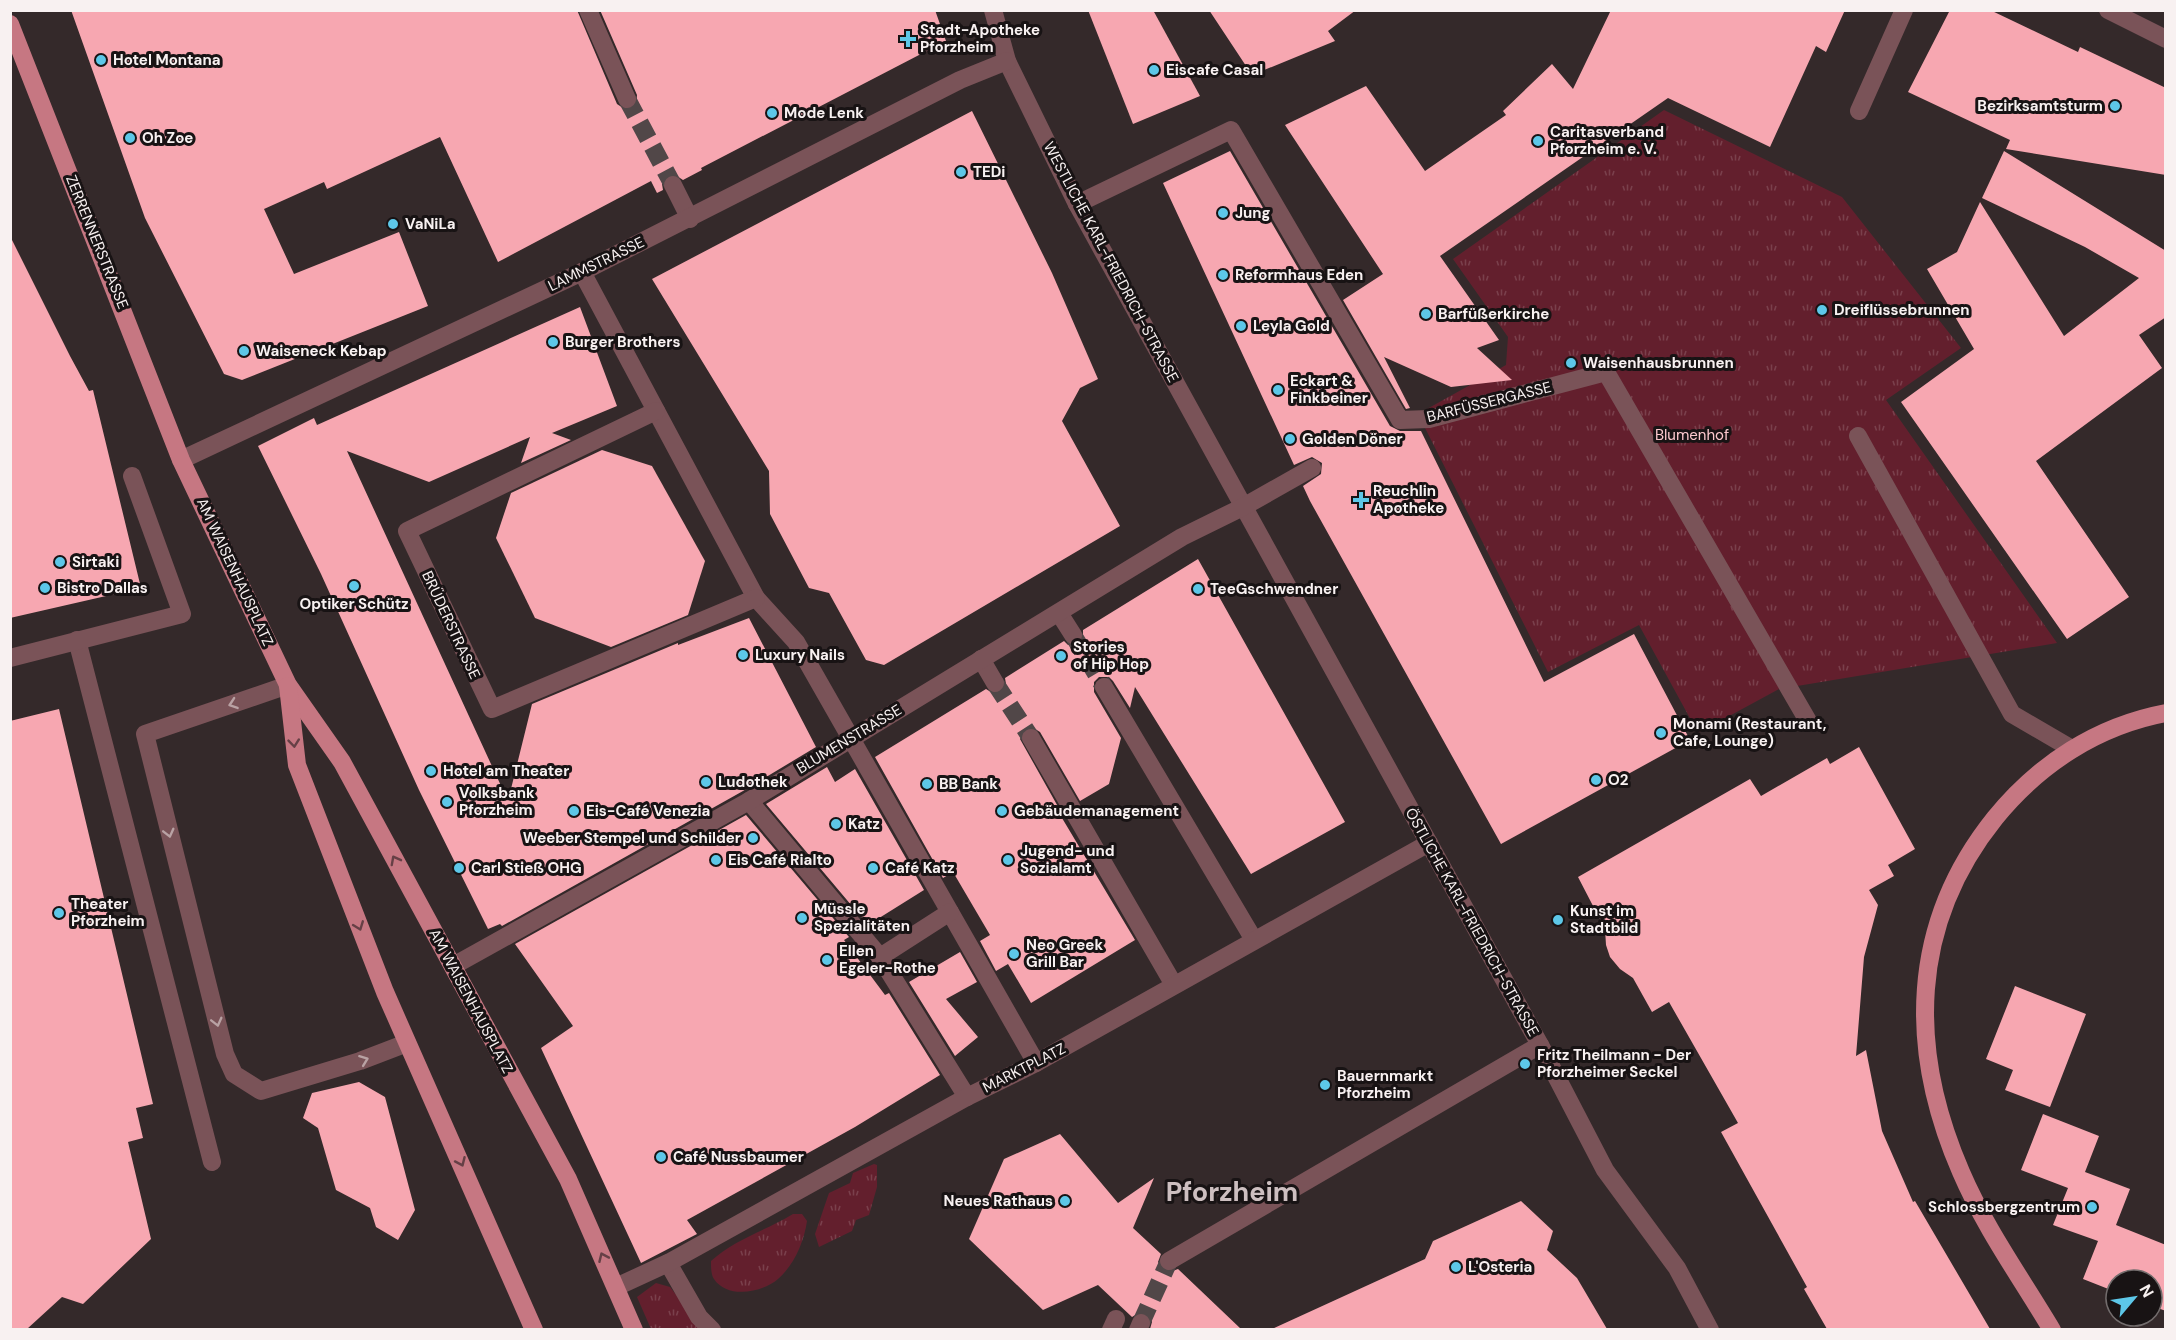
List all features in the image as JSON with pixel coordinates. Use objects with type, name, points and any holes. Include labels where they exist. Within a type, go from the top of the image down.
[{"type":"main road","name":"ZERRENNERSTRASSE","points":[[10,24],[181,460]]},
{"type":"main road","name":"AM WAISENHAUSPLATZ","points":[[181,460],[288,684],[342,762],[568,1179],[634,1329]]},
{"type":"main road","name":"AM WAISENHAUSPLATZ","points":[[288,684],[297,765],[407,1042],[534,1329]]},
{"type":"main road","points":[[2052,1329],[1981,1214],[1949,1142],[1928,1067],[1924,1005],[1927,967],[1935,933],[1949,892],[1966,858],[2009,801],[2048,764],[2072,749],[2109,729],[2166,712]]},
{"type":"street","points":[[588,10],[627,99]]},
{"type":"street","name":"WESTLICHE KARL-FRIEDRICH-STRASSE","points":[[993,10],[1007,61],[1077,204],[1400,791]]},
{"type":"street","points":[[1858,111],[1904,10]]},
{"type":"street","points":[[2108,10],[2129,15],[2166,39]]},
{"type":"street","name":"LAMMSTRASSE","points":[[181,460],[582,272],[960,80],[1007,61]]},
{"type":"street","name":"BARFÜSSERGASSE","points":[[1077,204],[1231,130],[1400,420],[1430,419],[1606,372],[1808,722]]},
{"type":"street","points":[[673,185],[690,219]]},
{"type":"street","points":[[582,272],[756,598],[796,642],[849,739],[1036,1063]]},
{"type":"street","name":"BRÜDERSTRASSE","points":[[656,411],[407,531],[492,709],[756,598]]},
{"type":"street","points":[[1858,436],[2013,714],[2072,749]]},
{"type":"street","points":[[1243,507],[1312,468]]},
{"type":"street","points":[[10,658],[182,614],[132,476]]},
{"type":"street","name":"BLUMENSTRASSE","points":[[453,966],[749,801],[1182,537],[1243,507]]},
{"type":"street","points":[[1059,613],[1073,636]]},
{"type":"street","points":[[77,640],[212,1162]]},
{"type":"street","points":[[981,659],[995,683]]},
{"type":"street","points":[[288,684],[145,734],[225,1054],[234,1074],[261,1091],[360,1061],[407,1042]]},
{"type":"street","points":[[1104,687],[1254,940]]},
{"type":"street","points":[[1031,738],[1174,985]]},
{"type":"street","name":"ÖSTLICHE KARL-FRIEDRICH-STRASSE","points":[[1400,791],[1540,1045],[1605,1170],[1677,1268],[1710,1329]]},
{"type":"street","points":[[749,801],[880,957],[967,1097]]},
{"type":"street","name":"MARKTPLATZ","points":[[616,1287],[668,1263],[967,1097],[1036,1063],[1429,843]]},
{"type":"street","points":[[880,957],[950,912]]},
{"type":"street","points":[[1169,1261],[1540,1045]]},
{"type":"street","points":[[668,1263],[699,1317],[712,1329]]},
{"type":"green space","name":"Blumenhof","points":[[1664,110],[1842,197],[1961,348],[1886,400],[2057,643],[1779,689],[1698,733],[1639,625],[1548,672],[1418,414],[1506,365],[1508,337],[1453,259]]},
{"type":"green space","points":[[874,1164],[877,1165],[877,1187],[869,1215],[856,1220],[852,1231],[819,1247],[815,1234],[829,1193],[850,1183],[853,1173]]},
{"type":"green space","points":[[793,1214],[802,1214],[807,1221],[806,1229],[793,1260],[778,1279],[763,1288],[745,1292],[727,1289],[714,1279],[711,1261],[720,1253]]},
{"type":"green space","points":[[656,1283],[670,1287],[703,1329],[651,1329],[637,1297]]},
{"type":"building","points":[[71,10],[577,10],[617,104],[626,110],[636,106],[637,95],[600,10],[935,10],[946,41],[701,168],[702,170],[683,180],[674,174],[667,175],[662,184],[663,190],[657,193],[651,181],[498,262],[440,137],[327,189],[324,182],[264,209],[294,274],[399,232],[428,306],[242,380],[224,374],[145,218]]},
{"type":"building","points":[[1088,10],[1153,10],[1200,96],[1133,124]]},
{"type":"building","points":[[1209,10],[1356,10],[1328,31],[1335,41],[1252,75]]},
{"type":"building","points":[[1611,10],[1845,10],[1826,52],[1816,46],[1770,147],[1668,98],[1440,256],[1499,340],[1477,348],[1512,380],[1451,387],[1384,357],[1410,408],[1406,409],[1343,300],[1383,274],[1285,125],[1366,86],[1425,171],[1506,115],[1503,111],[1552,64],[1573,89]]},
{"type":"building","points":[[1950,10],[1990,10],[2078,52],[2080,47],[2166,88],[2166,175],[2006,149],[2010,140],[1908,92]]},
{"type":"building","points":[[972,111],[1052,273],[1098,379],[1080,388],[1062,421],[1120,526],[884,665],[866,660],[829,593],[809,588],[770,514],[769,471],[652,279]]},
{"type":"building","points":[[1230,151],[1390,426],[1400,431],[1421,431],[1544,682],[1634,634],[1690,740],[1501,844],[1310,501],[1303,486],[1321,474],[1322,463],[1312,457],[1294,465],[1163,183]]},
{"type":"building","points":[[2004,151],[2166,251],[2166,317],[2139,335],[2162,368],[2036,461],[2129,597],[2067,639],[1901,402],[1974,349],[1927,269],[1957,252],[1980,202],[2064,336],[2139,278],[2085,247],[1982,198]]},
{"type":"building","points":[[10,236],[70,356],[89,391],[93,390],[141,588],[10,618]]},
{"type":"building","points":[[580,307],[617,406],[552,433],[571,440],[521,463],[530,437],[429,482],[347,451],[508,801],[532,704],[678,643],[678,645],[749,618],[816,747],[743,791],[502,926],[500,924],[488,929],[419,790],[321,574],[258,446],[314,418],[317,425]]},
{"type":"building","points":[[602,450],[652,466],[705,561],[688,615],[611,647],[535,618],[496,538],[511,493]]},
{"type":"building","points":[[1198,559],[1345,822],[1251,874],[1135,687],[1130,708],[1109,677],[1099,677],[1094,682],[1094,692],[1121,738],[1109,784],[1080,801],[1040,732],[1032,727],[1026,728],[1020,739],[1061,812],[1059,813],[1135,940],[1031,1003],[1008,964],[996,971],[980,941],[990,935],[953,872],[943,878],[875,757],[986,689],[994,694],[1001,692],[1006,684],[1005,678],[1064,641],[1068,645],[1078,645],[1083,640],[1083,630]]},
{"type":"building","name":"Theater Pforzheim","points":[[59,709],[153,1104],[136,1108],[143,1138],[128,1142],[151,1239],[83,1304],[62,1297],[27,1329],[10,1329],[10,721]]},
{"type":"building","points":[[1859,747],[1915,849],[1888,865],[1894,876],[1869,890],[1878,905],[1864,957],[1856,1056],[1866,1050],[1882,1131],[1913,1202],[1915,1201],[1990,1329],[1827,1329],[1804,1289],[1807,1287],[1721,1132],[1738,1123],[1669,1002],[1652,1012],[1633,978],[1620,969],[1610,957],[1606,945],[1605,929],[1578,877],[1750,779],[1761,796],[1827,758],[1830,764]]},
{"type":"building","points":[[827,767],[835,782],[855,769],[924,890],[868,925],[766,804]]},
{"type":"building","points":[[746,815],[849,937],[844,940],[885,995],[889,993],[940,1075],[855,1127],[687,1220],[697,1234],[641,1263],[541,1048],[573,1026],[515,944]]},
{"type":"building","points":[[960,952],[977,982],[946,999],[978,1037],[955,1056],[909,982]]},
{"type":"building","points":[[2015,986],[2086,1014],[2050,1107],[2005,1090],[2013,1070],[1986,1059]]},
{"type":"building","points":[[359,1082],[385,1097],[415,1210],[398,1240],[376,1227],[370,1208],[336,1190],[318,1128],[303,1118],[312,1093]]},
{"type":"building","name":"Schlossbergzentrum","points":[[2043,1114],[2099,1136],[2085,1172],[2130,1189],[2116,1225],[2166,1245],[2166,1311],[2164,1310],[2164,1268],[2104,1268],[2104,1287],[2083,1279],[2098,1241],[2053,1225],[2068,1188],[2021,1170]]},
{"type":"building","name":"Neues Rathaus","points":[[1060,1134],[1118,1203],[1154,1178],[1133,1228],[1161,1254],[1158,1262],[1163,1270],[1170,1272],[1178,1269],[1241,1329],[1150,1329],[1152,1322],[1150,1316],[1140,1312],[1132,1317],[1098,1285],[1043,1310],[969,1239],[1004,1159]]},
{"type":"building","points":[[1521,1201],[1553,1231],[1547,1250],[1577,1278],[1607,1329],[1272,1329],[1425,1259],[1433,1241]]},
{"type":"tunnel","points":[[627,99],[673,185]]},
{"type":"tunnel","points":[[1073,635],[1104,687]]},
{"type":"tunnel","points":[[995,683],[1031,738]]},
{"type":"tunnel","points":[[1141,1323],[1169,1261]]},
{"type":"place","name":"Stadt-Apotheke Pforzheim","points":[[908,39]]},
{"type":"place","name":"Hotel Montana","points":[[101,60]]},
{"type":"place","name":"Eiscafe Casal","points":[[1154,70]]},
{"type":"place","name":"Bezirksamtsturm","points":[[2115,106]]},
{"type":"place","name":"Mode Lenk","points":[[772,113]]},
{"type":"place","name":"Oh Zoe","points":[[130,138]]},
{"type":"place","name":"Caritasverband Pforzheim e. V.","points":[[1538,141]]},
{"type":"place","name":"TEDi","points":[[961,172]]},
{"type":"place","name":"Jung","points":[[1223,213]]},
{"type":"place","name":"VaNiLa","points":[[393,224]]},
{"type":"place","name":"Reformhaus Eden","points":[[1223,275]]},
{"type":"place","name":"Dreiflüssebrunnen","points":[[1822,310]]},
{"type":"place","name":"Barfüßerkirche","points":[[1426,314]]},
{"type":"place","name":"Leyla Gold","points":[[1241,326]]},
{"type":"place","name":"Burger Brothers","points":[[553,342]]},
{"type":"place","name":"Waiseneck Kebap","points":[[244,351]]},
{"type":"place","name":"Waisenhausbrunnen","points":[[1571,363]]},
{"type":"place","name":"Eckart & Finkbeiner","points":[[1278,390]]},
{"type":"place","name":"Golden Döner","points":[[1290,439]]},
{"type":"place","name":"Reuchlin Apotheke","points":[[1361,500]]},
{"type":"place","name":"Sirtaki","points":[[60,562]]},
{"type":"place","name":"Optiker Schütz","points":[[354,586]]},
{"type":"place","name":"Bistro Dallas","points":[[45,588]]},
{"type":"place","name":"TeeGschwendner","points":[[1198,589]]},
{"type":"place","name":"Luxury Nails","points":[[743,655]]},
{"type":"place","name":"Stories of Hip Hop","points":[[1061,656]]},
{"type":"place","name":"Monami (Restaurant, Cafe, Lounge)","points":[[1661,733]]},
{"type":"place","name":"Hotel am Theater","points":[[431,771]]},
{"type":"place","name":"O2","points":[[1596,780]]},
{"type":"place","name":"Ludothek","points":[[706,782]]},
{"type":"place","name":"BB Bank","points":[[927,784]]},
{"type":"place","name":"Volksbank Pforzheim","points":[[447,802]]},
{"type":"place","name":"Eis-Café Venezia","points":[[574,811]]},
{"type":"place","name":"Gebäudemanagement","points":[[1002,811]]},
{"type":"place","name":"Katz","points":[[836,824]]},
{"type":"place","name":"Weeber Stempel und Schilder","points":[[753,838]]},
{"type":"place","name":"Eis Café Rialto","points":[[716,860]]},
{"type":"place","name":"Jugend- und Sozialamt","points":[[1008,860]]},
{"type":"place","name":"Carl Stieß OHG","points":[[459,868]]},
{"type":"place","name":"Café Katz","points":[[873,868]]},
{"type":"place","name":"Theater Pforzheim","points":[[59,913]]},
{"type":"place","name":"Müssle Spezialitäten","points":[[802,918]]},
{"type":"place","name":"Kunst im Stadtbild","points":[[1558,920]]},
{"type":"place","name":"Neo Greek Grill Bar","points":[[1014,954]]},
{"type":"place","name":"Ellen Egeler-Rothe","points":[[827,960]]},
{"type":"place","name":"Fritz Theilmann - Der Pforzheimer Seckel","points":[[1525,1064]]},
{"type":"place","name":"Bauernmarkt Pforzheim","points":[[1325,1085]]},
{"type":"place","name":"Café Nussbaumer","points":[[661,1157]]},
{"type":"place","name":"Neues Rathaus","points":[[1065,1201]]},
{"type":"place","name":"Schlossbergzentrum","points":[[2092,1207]]},
{"type":"place","name":"L'Osteria","points":[[1456,1267]]},
{"type":"district","name":"Pforzheim","points":[[1232,1192]]}]
